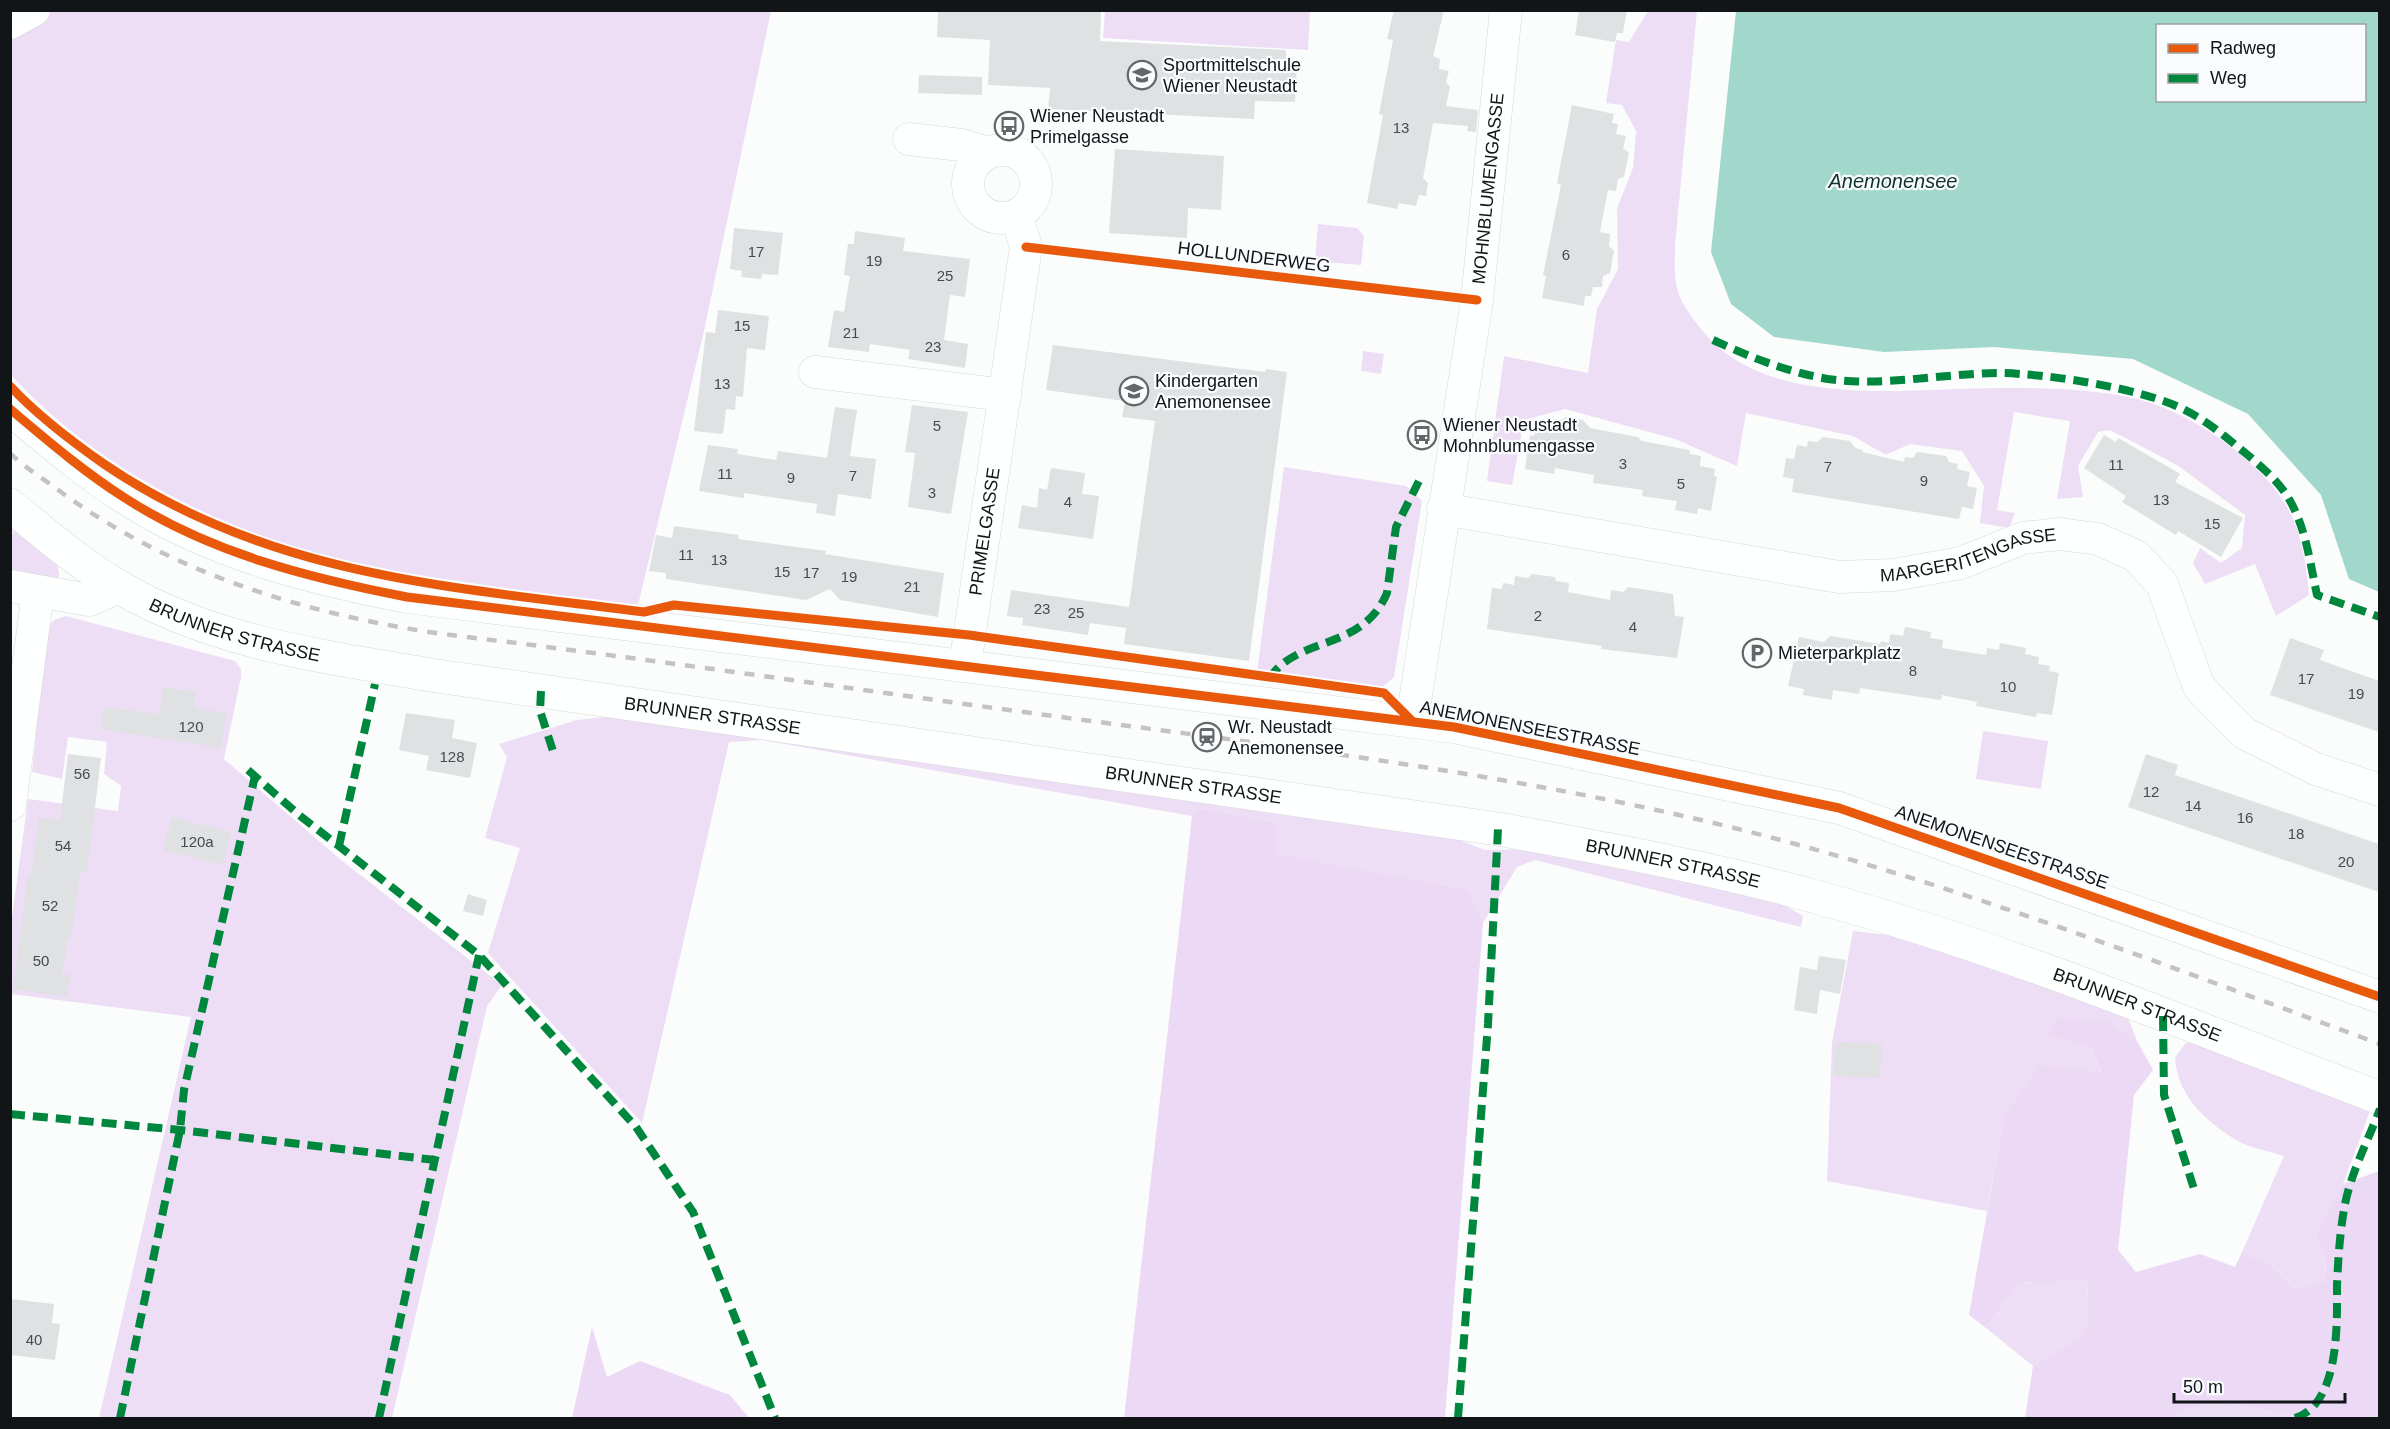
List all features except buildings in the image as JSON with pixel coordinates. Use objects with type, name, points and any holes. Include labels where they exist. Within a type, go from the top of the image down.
[{"type":"main road","name":"BRUNNER STRASSE","points":[[10,505],[72,556],[119,587],[166,611],[208,627],[310,654],[436,676],[1487,828],[1666,860],[1821,898],[1982,948],[2379,1098]]},
{"type":"street","points":[[10,23],[34,10]]},
{"type":"street","name":"MOHNBLUMENGASSE","points":[[1412,721],[1477,300],[1506,10]]},
{"type":"street","points":[[909,139],[962,145],[987,153],[1004,150],[1021,156],[1033,169],[1037,187],[1031,203],[1017,216],[1000,219],[983,213],[971,200],[967,182],[973,165],[987,153]]},
{"type":"street","name":"PRIMELGASSE","points":[[964,666],[1026,247],[1017,216]]},
{"type":"street","points":[[815,372],[1005,395]]},
{"type":"street","name":"ANEMONENSEESTRASSE","points":[[10,409],[69,460],[108,486],[196,536],[268,564],[340,584],[406,597],[1454,727],[1839,808],[2379,997]]},
{"type":"street","name":"MARGERITENGASSE","points":[[1443,509],[1839,577],[1893,575],[1961,563],[2023,538],[2060,534],[2098,539],[2136,556],[2162,584],[2199,687],[2244,733],[2316,769],[2379,790]]},
{"type":"street","points":[[10,805],[24,589],[89,600],[119,587]]},
{"type":"shaded area","points":[[48,11],[771,11],[704,331],[638,605],[517,590],[374,568],[333,559],[244,529],[201,511],[119,465],[80,438],[44,408],[11,375],[11,32]]},
{"type":"shaded area","points":[[1105,11],[1310,11],[1308,50],[1103,38]]},
{"type":"shaded area","points":[[1648,11],[1697,11],[1675,245],[1675,277],[1679,295],[1689,313],[1701,329],[1729,356],[1763,374],[1802,384],[1843,390],[2039,388],[2104,393],[2137,399],[2164,408],[2192,421],[2230,446],[2272,485],[2292,516],[2298,533],[2309,595],[2276,616],[2255,564],[2205,584],[2193,563],[2200,548],[2221,563],[2242,548],[2245,515],[2177,465],[2110,430],[2098,432],[2078,466],[2083,497],[2057,499],[2070,421],[2014,412],[1997,510],[2015,513],[2009,528],[1980,523],[1984,486],[1962,451],[1910,444],[1886,455],[1853,436],[1746,413],[1737,466],[1675,439],[1565,409],[1524,420],[1512,485],[1487,481],[1504,356],[1588,373],[1597,309],[1618,269],[1617,208],[1633,168],[1636,131],[1622,105],[1606,103],[1616,40],[1629,42]]},
{"type":"shaded area","points":[[1318,224],[1357,228],[1364,236],[1361,265],[1315,261]]},
{"type":"shaded area","points":[[1363,351],[1384,354],[1381,374],[1361,371]]},
{"type":"shaded area","points":[[1284,467],[1406,486],[1422,501],[1394,677],[1381,688],[1257,672]]},
{"type":"shaded area","points":[[11,520],[52,557],[59,574],[57,582],[11,574],[10,537],[14,532],[11,529]]},
{"type":"shaded area","points":[[66,616],[235,661],[241,669],[241,677],[224,759],[341,860],[502,985],[487,1006],[392,1418],[99,1418],[191,1017],[11,994],[11,925],[28,799],[118,811],[121,786],[104,774],[107,742],[68,737],[62,779],[32,772],[47,628],[54,620]]},
{"type":"shaded area","points":[[623,715],[1441,833],[1485,850],[1544,849],[1769,896],[1803,916],[1801,927],[1535,860],[1517,867],[1483,923],[1470,890],[1276,853],[1278,823],[1203,808],[1192,816],[762,740],[729,742],[642,1123],[488,953],[520,848],[485,838],[507,757],[499,744],[577,720]]},
{"type":"shaded area","points":[[1983,731],[2048,741],[2041,789],[1976,779]]},
{"type":"shaded area","points":[[1202,808],[1278,823],[1277,853],[1470,890],[1483,923],[1445,1418],[1124,1418],[1192,816]]},
{"type":"shaded area","points":[[1853,931],[1907,937],[2127,1015],[2137,1041],[2114,1023],[2049,1035],[2092,1049],[2101,1073],[2004,1116],[1987,1211],[1827,1181],[1832,1043]]},
{"type":"shaded area","points":[[2058,1017],[2114,1023],[2137,1041],[2153,1070],[2134,1095],[2118,1250],[2136,1272],[2200,1254],[2235,1267],[2242,1252],[2272,1266],[2295,1289],[2325,1281],[2326,1258],[2315,1234],[2343,1184],[2379,1171],[2379,1418],[2304,1418],[2212,1399],[2171,1418],[2025,1418],[2033,1366],[2086,1333],[2088,1280],[2019,1283],[1986,1328],[1969,1315],[2004,1116],[2039,1065],[2101,1072],[2092,1049],[2048,1035]]},
{"type":"shaded area","points":[[2204,1041],[2370,1111],[2343,1184],[2315,1234],[2326,1258],[2325,1281],[2295,1289],[2272,1266],[2242,1252],[2284,1156],[2236,1140],[2203,1115],[2187,1095],[2177,1071],[2175,1057],[2186,1043]]},
{"type":"shaded area","points":[[2088,1279],[2086,1333],[2033,1366],[1986,1328],[2019,1283]]},
{"type":"shaded area","points":[[592,1327],[607,1377],[640,1361],[730,1395],[749,1418],[572,1418]]},
{"type":"shaded area","points":[[2212,1399],[2304,1418],[2171,1418]]},
{"type":"water","name":"Anemonensee","points":[[1736,11],[2379,11],[2379,592],[2349,579],[2321,495],[2248,414],[2133,359],[1994,347],[1884,352],[1774,337],[1731,304],[1711,252]]},
{"type":"railway","points":[[10,453],[22,464],[104,521],[149,546],[195,568],[243,586],[341,615],[442,634],[679,664],[1403,764],[1565,791],[1646,808],[1810,848],[1974,898],[2380,1044]]},
{"type":"marked path","points":[[1713,340],[1769,363],[1828,379],[1893,381],[1980,374],[2021,374],[2068,379],[2165,401],[2192,414],[2225,437],[2271,476],[2285,493],[2300,522],[2317,595],[2380,617]]},
{"type":"marked path","points":[[1269,679],[1281,665],[1296,655],[1346,635],[1376,612],[1387,593],[1396,527],[1420,479]]},
{"type":"marked path","points":[[339,846],[375,684]]},
{"type":"marked path","points":[[541,691],[540,711],[554,754]]},
{"type":"marked path","points":[[248,770],[299,815],[479,955],[636,1127],[693,1212],[775,1418]]},
{"type":"marked path","points":[[120,1418],[180,1130],[184,1090],[255,776]]},
{"type":"marked path","points":[[1458,1418],[1488,1024],[1498,829]]},
{"type":"marked path","points":[[379,1418],[479,955]]},
{"type":"marked path","points":[[2163,1016],[2164,1095],[2195,1192]]},
{"type":"marked path","points":[[2295,1418],[2310,1410],[2321,1397],[2328,1380],[2336,1340],[2339,1255],[2345,1204],[2356,1167],[2380,1109]]},
{"type":"marked path","points":[[10,1114],[180,1130],[435,1160]]},
{"type":"cycle path","name":"HOLLUNDERWEG","points":[[1026,247],[1477,300]]},
{"type":"cycle path","points":[[10,386],[79,446],[167,502],[231,531],[297,554],[364,571],[433,584],[644,612],[674,605],[969,635],[1384,693],[1412,721]]},
{"type":"cycle path","points":[[10,409],[95,478],[158,517],[226,548],[297,572],[407,597],[1454,727],[1839,808],[2380,997]]},
{"type":"place","name":"Sportmittelschule Wiener Neustadt","points":[[1142,75]]},
{"type":"place","name":"Wiener Neustadt Primelgasse","points":[[1009,126]]},
{"type":"place","name":"Kindergarten Anemonensee","points":[[1134,391]]},
{"type":"place","name":"Wiener Neustadt Mohnblumengasse","points":[[1422,435]]},
{"type":"place","name":"Mieterparkplatz","points":[[1757,653]]},
{"type":"place","name":"Wr. Neustadt Anemonensee","points":[[1207,737]]}]
